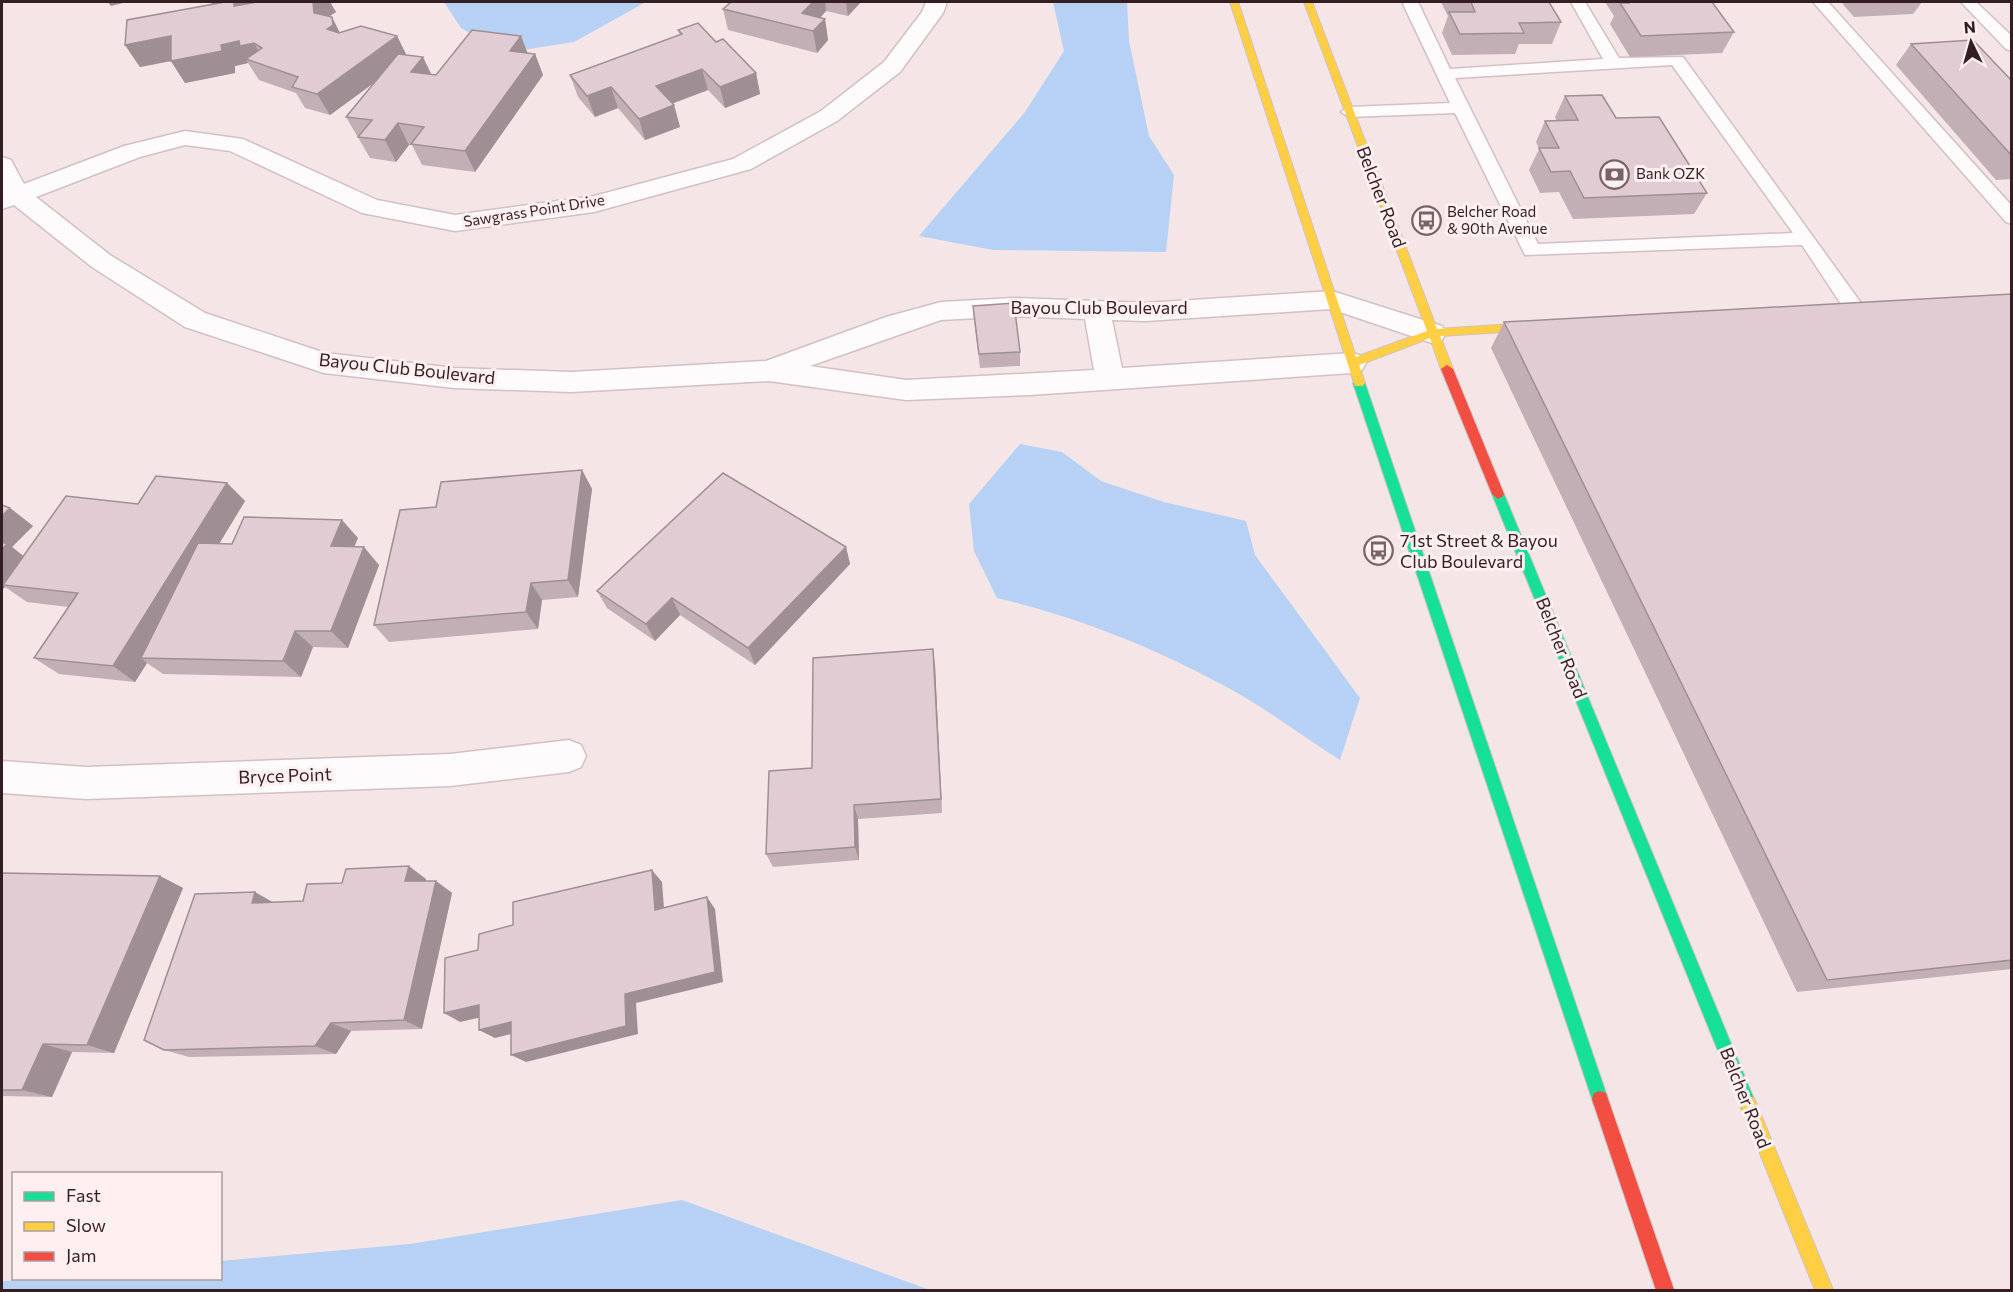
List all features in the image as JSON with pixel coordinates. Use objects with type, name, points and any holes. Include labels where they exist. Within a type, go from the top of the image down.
[{"type":"main road","points":[[1234,2],[1352,363],[1665,1290]]},
{"type":"main road","name":"Belcher Road","points":[[1308,2],[1432,333],[1824,1290]]},
{"type":"main road","points":[[1352,363],[1432,333],[1555,326]]},
{"type":"street","name":"Sawgrass Point Drive","points":[[9,198],[132,151],[185,138],[235,144],[371,207],[455,223],[594,204],[742,164],[829,116],[892,67],[932,13],[936,2]]},
{"type":"street","name":"Bayou Club Boulevard","points":[[2,165],[9,198],[101,261],[195,320],[324,363],[454,378],[571,382],[770,371],[906,390],[1352,363]]},
{"type":"street","name":"Bayou Club Boulevard","points":[[770,371],[896,324],[940,311],[1013,307],[1146,312],[1332,300],[1432,333]]},
{"type":"street","points":[[1097,310],[1110,379]]},
{"type":"street","name":"Bryce Point","points":[[2,777],[86,783],[262,777],[450,770],[568,756]]},
{"type":"lane","points":[[1578,2],[1614,63]]},
{"type":"lane","points":[[1820,2],[2012,218]]},
{"type":"lane","points":[[1968,2],[2012,46]]},
{"type":"lane","points":[[1411,4],[1532,251],[1807,239]]},
{"type":"lane","points":[[1444,74],[1677,60],[1807,239],[1854,308]]},
{"type":"lane","points":[[1349,112],[1461,108]]},
{"type":"water","points":[[444,2],[646,2],[574,42],[504,53],[461,28]]},
{"type":"water","points":[[1053,2],[1127,2],[1129,41],[1149,136],[1174,175],[1166,252],[993,250],[919,236],[1025,112],[1064,51]]},
{"type":"water","points":[[1020,444],[1062,452],[1101,481],[1164,502],[1246,521],[1255,555],[1360,698],[1340,760],[1238,694],[1169,658],[1084,623],[997,598],[974,551],[969,504]]},
{"type":"water","points":[[682,1200],[930,1290],[2,1290],[2,1281],[17,1280],[222,1280],[222,1261],[410,1244]]},
{"type":"building","points":[[234,2],[234,6],[257,2],[313,2],[314,13],[332,17],[333,25],[327,29],[339,33],[361,26],[397,36],[317,94],[292,87],[298,77],[246,59],[262,48],[254,43],[240,46],[239,41],[221,45],[222,51],[171,61],[171,36],[125,45],[127,20]]},
{"type":"building","points":[[731,2],[813,2],[802,13],[825,19],[813,31],[723,9]]},
{"type":"building","points":[[1471,2],[1549,2],[1561,22],[1519,23],[1524,33],[1460,34],[1449,12],[1475,12]]},
{"type":"building","points":[[1712,2],[1734,32],[1641,36],[1620,3]]},
{"type":"building","points":[[698,23],[716,42],[723,39],[756,73],[720,87],[702,69],[656,86],[674,105],[639,119],[611,87],[587,96],[570,75],[682,34],[678,30]]},
{"type":"building","points":[[472,30],[521,36],[510,51],[535,54],[465,151],[411,144],[424,127],[398,123],[385,140],[358,137],[372,120],[346,117],[398,54],[423,57],[411,72],[436,75]]},
{"type":"building","points":[[1973,40],[2012,81],[2012,156],[1911,44]]},
{"type":"building","points":[[1602,95],[1616,118],[1659,117],[1707,193],[1584,198],[1570,171],[1551,172],[1539,148],[1559,148],[1545,121],[1578,120],[1565,96]]},
{"type":"building","points":[[2012,294],[2012,960],[1827,980],[1504,322]]},
{"type":"building","points":[[1014,303],[1020,352],[979,354],[973,306]]},
{"type":"building","points":[[582,470],[568,580],[531,583],[526,612],[374,625],[400,510],[436,507],[441,482]]},
{"type":"building","points":[[723,473],[846,547],[748,648],[672,598],[646,624],[597,591]]},
{"type":"building","points":[[156,476],[227,483],[113,666],[34,658],[78,593],[3,585],[66,496],[138,504]]},
{"type":"building","points":[[2,505],[10,508],[2,516]]},
{"type":"building","points":[[244,517],[342,520],[331,546],[364,547],[331,631],[295,631],[283,661],[141,658],[198,543],[232,544]]},
{"type":"building","points":[[933,649],[941,799],[854,805],[855,847],[766,854],[769,771],[812,768],[813,658]]},
{"type":"building","points":[[409,866],[405,881],[436,881],[404,1020],[331,1023],[315,1046],[164,1050],[144,1040],[195,894],[255,892],[252,903],[303,901],[307,884],[342,883],[346,869]]},
{"type":"building","points":[[652,870],[655,910],[707,897],[715,972],[625,994],[626,1026],[511,1055],[511,1022],[479,1030],[479,1005],[444,1013],[445,958],[478,950],[479,934],[513,925],[513,902]]},
{"type":"building","points":[[2,873],[160,876],[87,1045],[43,1044],[22,1090],[2,1090]]},
{"type":"traffic: fast","points":[[1359,383],[1600,1099]]},
{"type":"traffic: fast","points":[[1498,494],[1748,1104]]},
{"type":"traffic: slow","points":[[1234,2],[1359,383]]},
{"type":"traffic: slow","points":[[1308,2],[1447,369]]},
{"type":"traffic: slow","points":[[1352,363],[1432,333],[1546,326]]},
{"type":"traffic: slow","points":[[1748,1104],[1824,1290]]},
{"type":"traffic: jam","points":[[1447,369],[1498,494]]},
{"type":"traffic: jam","points":[[1600,1099],[1665,1290]]},
{"type":"place","name":"Bank OZK","points":[[1615,174]]},
{"type":"place","name":"Belcher Road & 90th Avenue","points":[[1426,221]]},
{"type":"place","name":"71st Street & Bayou Club Boulevard","points":[[1379,551]]}]
